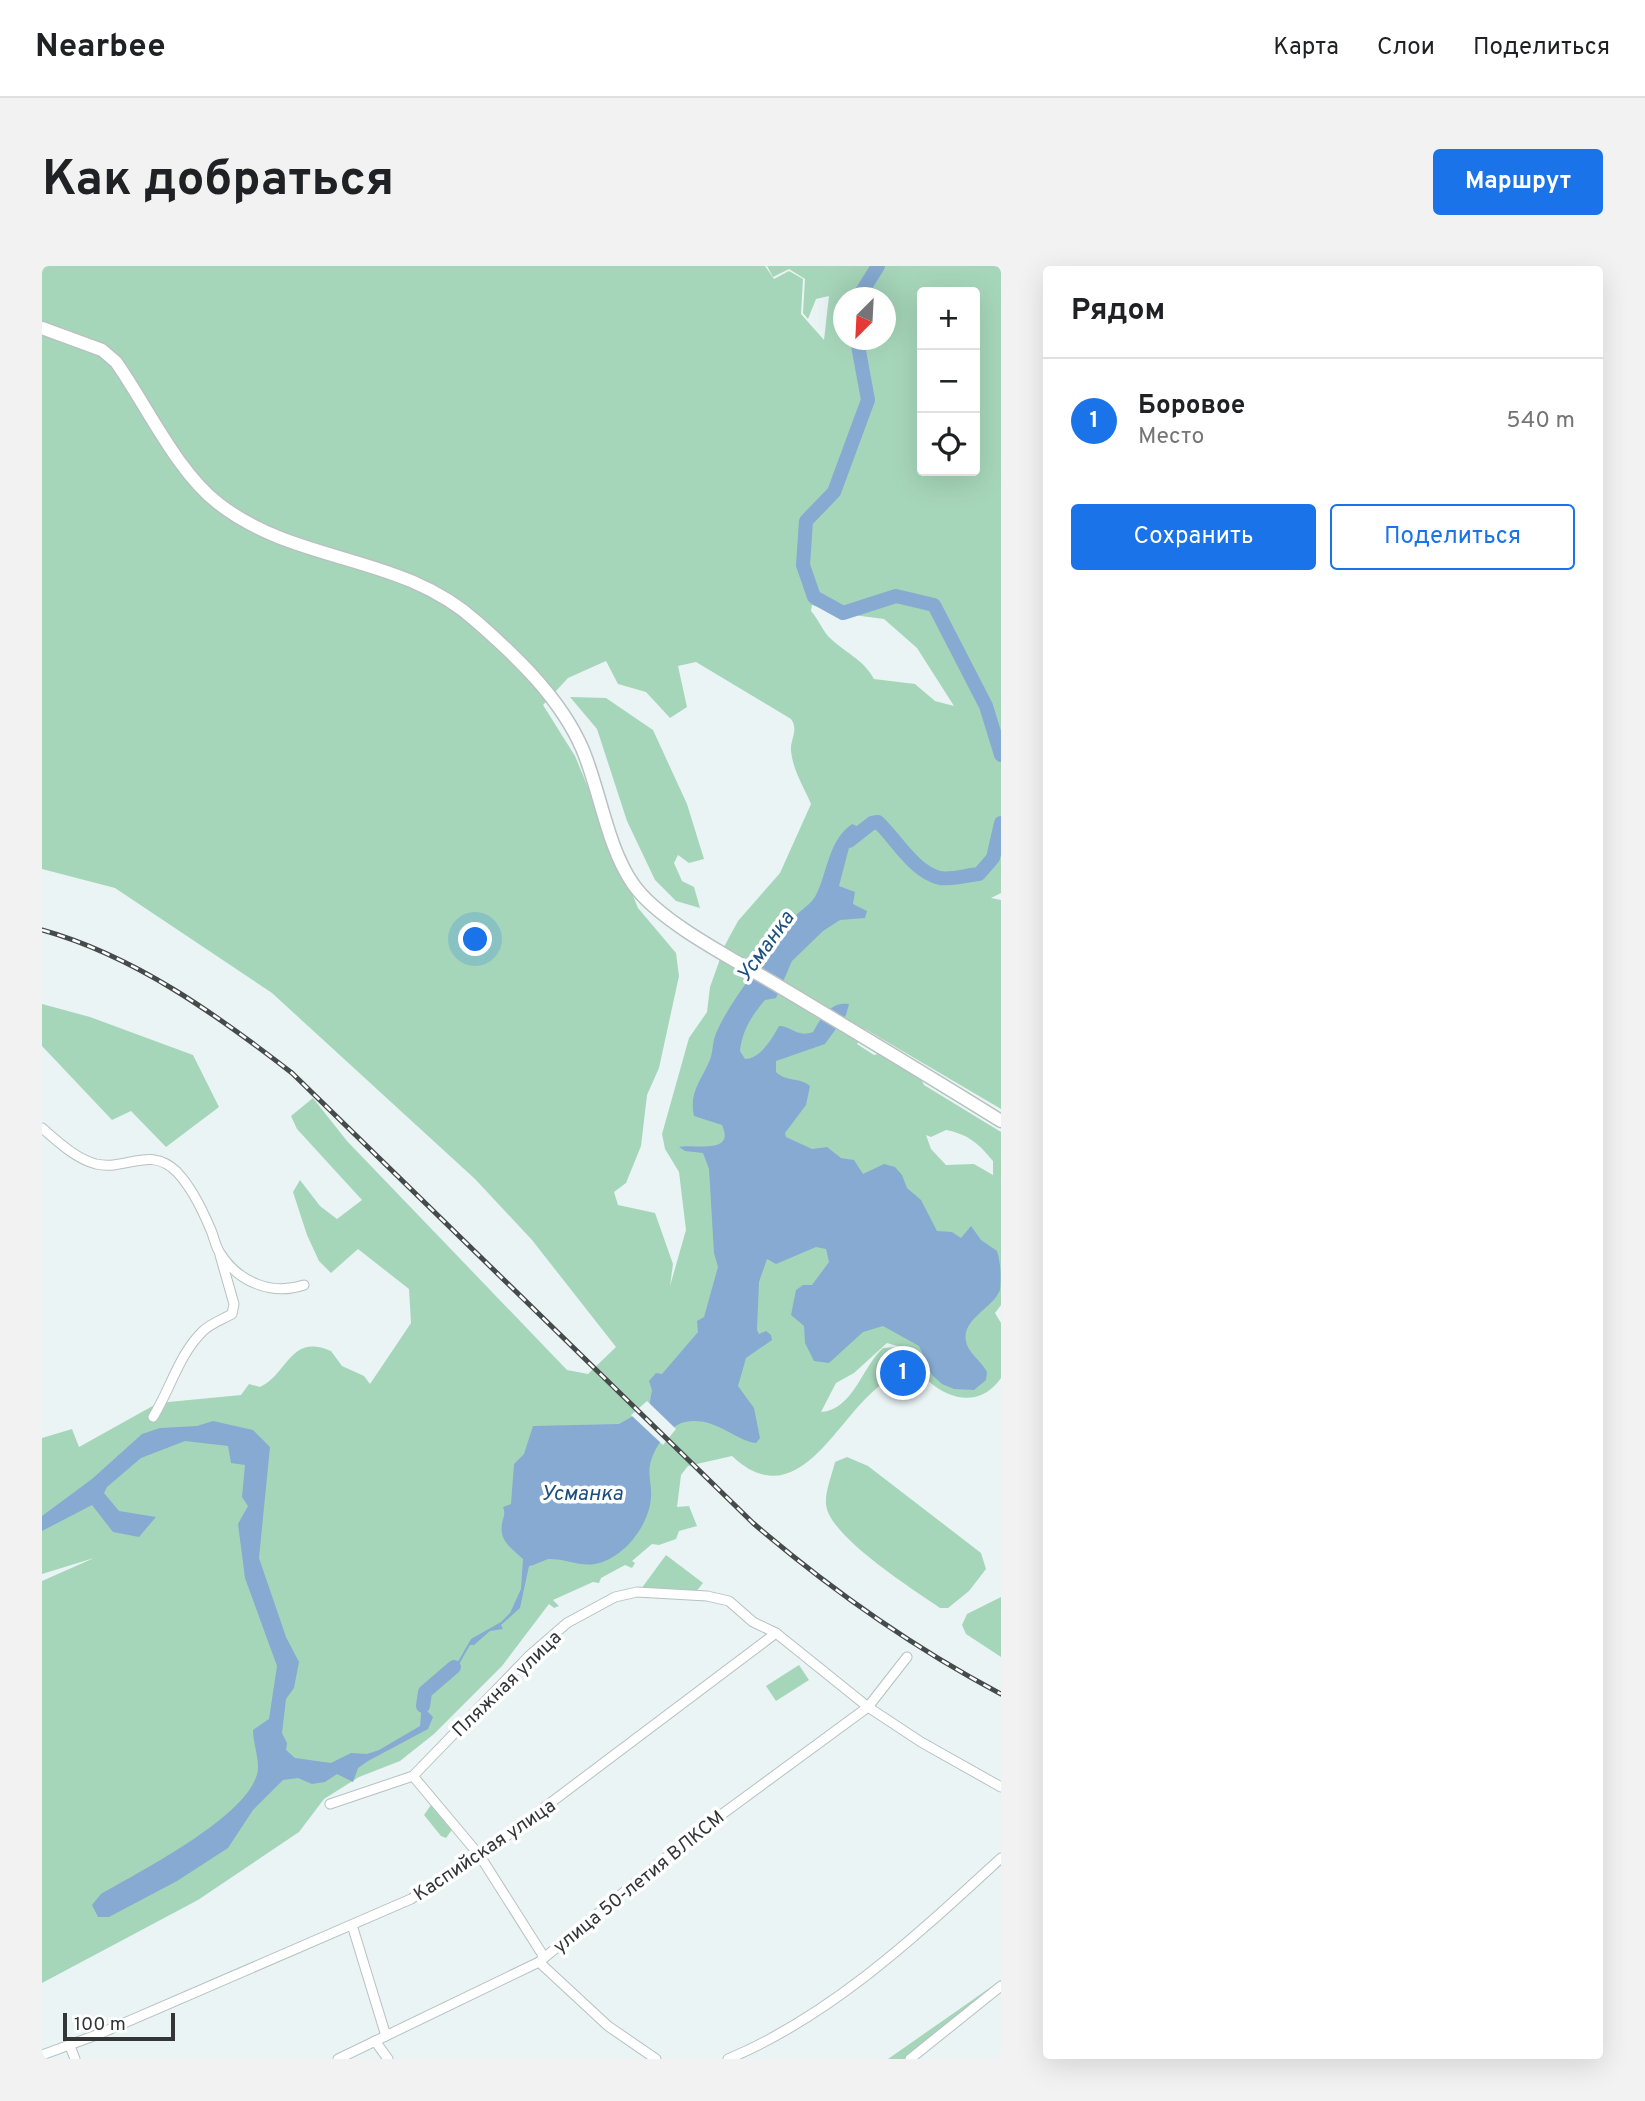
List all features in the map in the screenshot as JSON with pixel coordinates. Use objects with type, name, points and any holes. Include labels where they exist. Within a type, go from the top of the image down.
[{"type":"street","points":[[42,328],[102,350],[116,362],[181,460],[219,505],[275,536],[388,569],[433,589],[476,621],[539,683],[581,746],[622,863],[634,886],[680,925],[1001,1121]]},
{"type":"street","points":[[42,1128],[87,1161],[114,1166],[153,1158],[165,1162],[177,1173],[196,1200],[220,1253],[234,1304],[232,1314],[203,1330],[178,1366],[168,1393],[153,1418]]},
{"type":"street","points":[[220,1253],[258,1286],[291,1289],[304,1285]]},
{"type":"street","name":"Пляжная улица","points":[[330,1804],[413,1776],[529,1656],[567,1623],[615,1597],[637,1592],[707,1596],[729,1601],[753,1622],[776,1633],[868,1707],[920,1742],[1001,1787]]},
{"type":"street","name":"Каспийская улица","points":[[42,2055],[70,2046],[411,1899],[480,1856],[776,1633]]},
{"type":"street","name":"улица 50-летия ВЛКСМ","points":[[338,2059],[541,1959],[691,1837],[868,1707],[906,1657]]},
{"type":"street","points":[[413,1776],[480,1856],[541,1959],[608,2026],[656,2059]]},
{"type":"street","points":[[727,2059],[772,2040],[904,1948],[1001,1858]]},
{"type":"street","points":[[352,1925],[386,2036]]},
{"type":"street","points":[[910,2059],[1001,1986]]},
{"type":"street","points":[[375,2042],[388,2059]]},
{"type":"street","points":[[70,2046],[75,2059]]},
{"type":"green space","points":[[42,266],[765,266],[774,279],[789,271],[803,279],[801,314],[824,340],[829,296],[816,299],[808,319],[803,313],[805,279],[789,269],[773,277],[767,266],[1001,266],[1001,893],[991,898],[1001,900],[1001,1109],[865,1029],[857,1044],[874,1055],[881,1053],[917,1071],[924,1085],[1001,1132],[1001,1305],[995,1313],[1001,1323],[1001,1378],[989,1391],[975,1397],[946,1393],[921,1374],[904,1348],[887,1343],[854,1373],[836,1383],[821,1412],[841,1404],[849,1396],[883,1348],[899,1347],[903,1358],[900,1368],[866,1398],[830,1440],[802,1466],[786,1474],[769,1476],[751,1470],[732,1456],[688,1466],[681,1475],[677,1507],[689,1506],[697,1526],[679,1531],[676,1539],[659,1545],[652,1544],[632,1561],[635,1563],[632,1568],[625,1565],[601,1578],[599,1583],[593,1582],[553,1600],[559,1606],[554,1608],[549,1604],[502,1666],[434,1734],[400,1761],[359,1777],[324,1799],[299,1832],[198,1900],[42,1983],[42,1581],[94,1558],[42,1574],[42,1438],[72,1429],[79,1447],[158,1403],[241,1395],[249,1384],[260,1387],[269,1381],[291,1357],[307,1347],[331,1351],[342,1366],[364,1376],[370,1384],[411,1323],[409,1289],[358,1249],[331,1273],[319,1261],[293,1192],[300,1180],[320,1206],[337,1219],[362,1200],[297,1129],[291,1116],[313,1098],[347,1141],[567,1370],[588,1374],[616,1347],[532,1240],[475,1179],[272,993],[115,888],[42,869]],"holes":[[[812,605],[838,613],[884,619],[917,648],[954,706],[935,701],[915,684],[874,679],[860,662],[828,636],[811,611]],[[606,661],[618,684],[646,692],[670,718],[687,707],[678,666],[696,662],[791,719],[794,727],[792,758],[811,804],[780,873],[738,921],[725,945],[710,987],[707,1012],[689,1038],[662,1134],[665,1149],[679,1172],[686,1230],[670,1286],[673,1264],[655,1213],[618,1205],[614,1192],[626,1183],[641,1146],[647,1095],[659,1068],[679,976],[676,953],[638,908],[575,756],[543,705],[568,678]],[[946,1130],[967,1137],[993,1161],[993,1175],[974,1164],[946,1165],[931,1149],[926,1135],[931,1137]]]},
{"type":"green space","points":[[570,697],[606,698],[653,730],[687,804],[704,859],[689,863],[678,855],[674,863],[682,881],[694,887],[700,908],[676,901],[655,880],[627,821],[597,729]]},
{"type":"green space","points":[[42,1004],[90,1017],[193,1055],[219,1107],[166,1147],[131,1111],[112,1120],[42,1046]]},
{"type":"green space","points":[[847,1457],[868,1466],[981,1553],[986,1569],[969,1591],[948,1608],[940,1608],[874,1561],[841,1531],[830,1517],[826,1504],[829,1483],[835,1462]]},
{"type":"green space","points":[[666,1555],[703,1583],[695,1593],[641,1589]]},
{"type":"green space","points":[[1001,1597],[1001,1657],[966,1634],[962,1625],[967,1614]]},
{"type":"green space","points":[[799,1665],[809,1680],[776,1701],[766,1686]]},
{"type":"green space","points":[[431,1805],[436,1805],[454,1827],[446,1838],[441,1836],[424,1815]]},
{"type":"green space","points":[[1001,1980],[1001,1986],[909,2059],[888,2059]]},
{"type":"water","points":[[852,824],[866,830],[850,844],[839,886],[855,892],[853,904],[867,911],[865,918],[840,920],[823,931],[792,961],[776,998],[765,1000],[752,1017],[745,1030],[740,1051],[745,1059],[756,1056],[779,1026],[803,1034],[813,1032],[831,1008],[849,1004],[846,1015],[825,1044],[776,1061],[776,1072],[780,1075],[810,1086],[806,1105],[785,1133],[786,1137],[812,1149],[827,1147],[841,1158],[854,1160],[863,1174],[884,1164],[895,1167],[902,1175],[907,1188],[921,1200],[937,1231],[952,1232],[961,1238],[971,1226],[981,1240],[997,1251],[1000,1290],[972,1322],[966,1336],[969,1349],[987,1372],[986,1380],[974,1390],[954,1389],[942,1384],[932,1375],[919,1346],[883,1326],[863,1332],[829,1363],[814,1361],[805,1343],[804,1326],[791,1315],[796,1290],[803,1285],[812,1285],[829,1262],[826,1249],[816,1247],[776,1264],[767,1259],[759,1282],[757,1330],[759,1334],[766,1331],[772,1340],[746,1358],[738,1386],[754,1408],[760,1438],[756,1443],[706,1422],[685,1422],[673,1428],[658,1445],[652,1459],[650,1506],[643,1524],[632,1540],[618,1553],[602,1562],[580,1564],[549,1559],[529,1566],[520,1608],[501,1625],[503,1629],[490,1631],[474,1645],[470,1645],[450,1680],[439,1682],[432,1689],[426,1710],[433,1717],[428,1729],[358,1768],[353,1782],[337,1774],[325,1782],[312,1784],[298,1778],[283,1780],[253,1810],[228,1848],[177,1881],[109,1917],[98,1917],[92,1905],[101,1894],[193,1840],[239,1803],[253,1785],[258,1767],[253,1730],[269,1719],[277,1666],[245,1578],[238,1524],[248,1506],[242,1497],[245,1465],[231,1463],[228,1446],[185,1441],[141,1458],[107,1487],[104,1493],[119,1511],[156,1517],[139,1537],[113,1532],[92,1505],[42,1531],[42,1516],[92,1479],[142,1434],[160,1428],[197,1426],[213,1421],[253,1430],[270,1447],[259,1558],[286,1637],[299,1662],[294,1688],[286,1699],[282,1733],[287,1743],[286,1750],[295,1758],[331,1763],[351,1753],[367,1754],[379,1750],[420,1726],[423,1693],[459,1660],[471,1639],[501,1622],[510,1613],[521,1589],[523,1559],[507,1544],[502,1535],[503,1507],[511,1504],[514,1464],[524,1454],[533,1426],[619,1424],[649,1407],[652,1390],[649,1381],[656,1373],[662,1374],[698,1332],[697,1321],[704,1317],[718,1267],[714,1253],[709,1169],[703,1153],[685,1151],[679,1147],[718,1145],[725,1135],[722,1125],[694,1116],[694,1094],[710,1059],[715,1036],[729,1009],[792,920],[815,897],[838,838]]},
{"type":"pier","points":[[647,1401],[676,1429],[663,1445],[631,1415]]},
{"type":"waterway","name":"Усманка","points":[[865,287],[878,266]]},
{"type":"waterway","name":"Усманка","points":[[859,350],[868,400],[834,492],[806,521],[803,565],[814,597],[843,613],[896,596],[934,605],[986,706],[1001,755]]},
{"type":"waterway","name":"Усманка","points":[[849,841],[872,823],[878,822],[922,869],[940,878],[954,878],[979,874],[993,858],[1001,823]]},
{"type":"waterway","name":"Усманка","points":[[423,1706],[425,1692],[454,1667]]},
{"type":"railway","points":[[42,930],[76,941],[142,971],[204,1009],[292,1073],[753,1523],[872,1615],[1001,1694]]},
{"type":"place","name":"Боровое","points":[[903,1373]]}]
